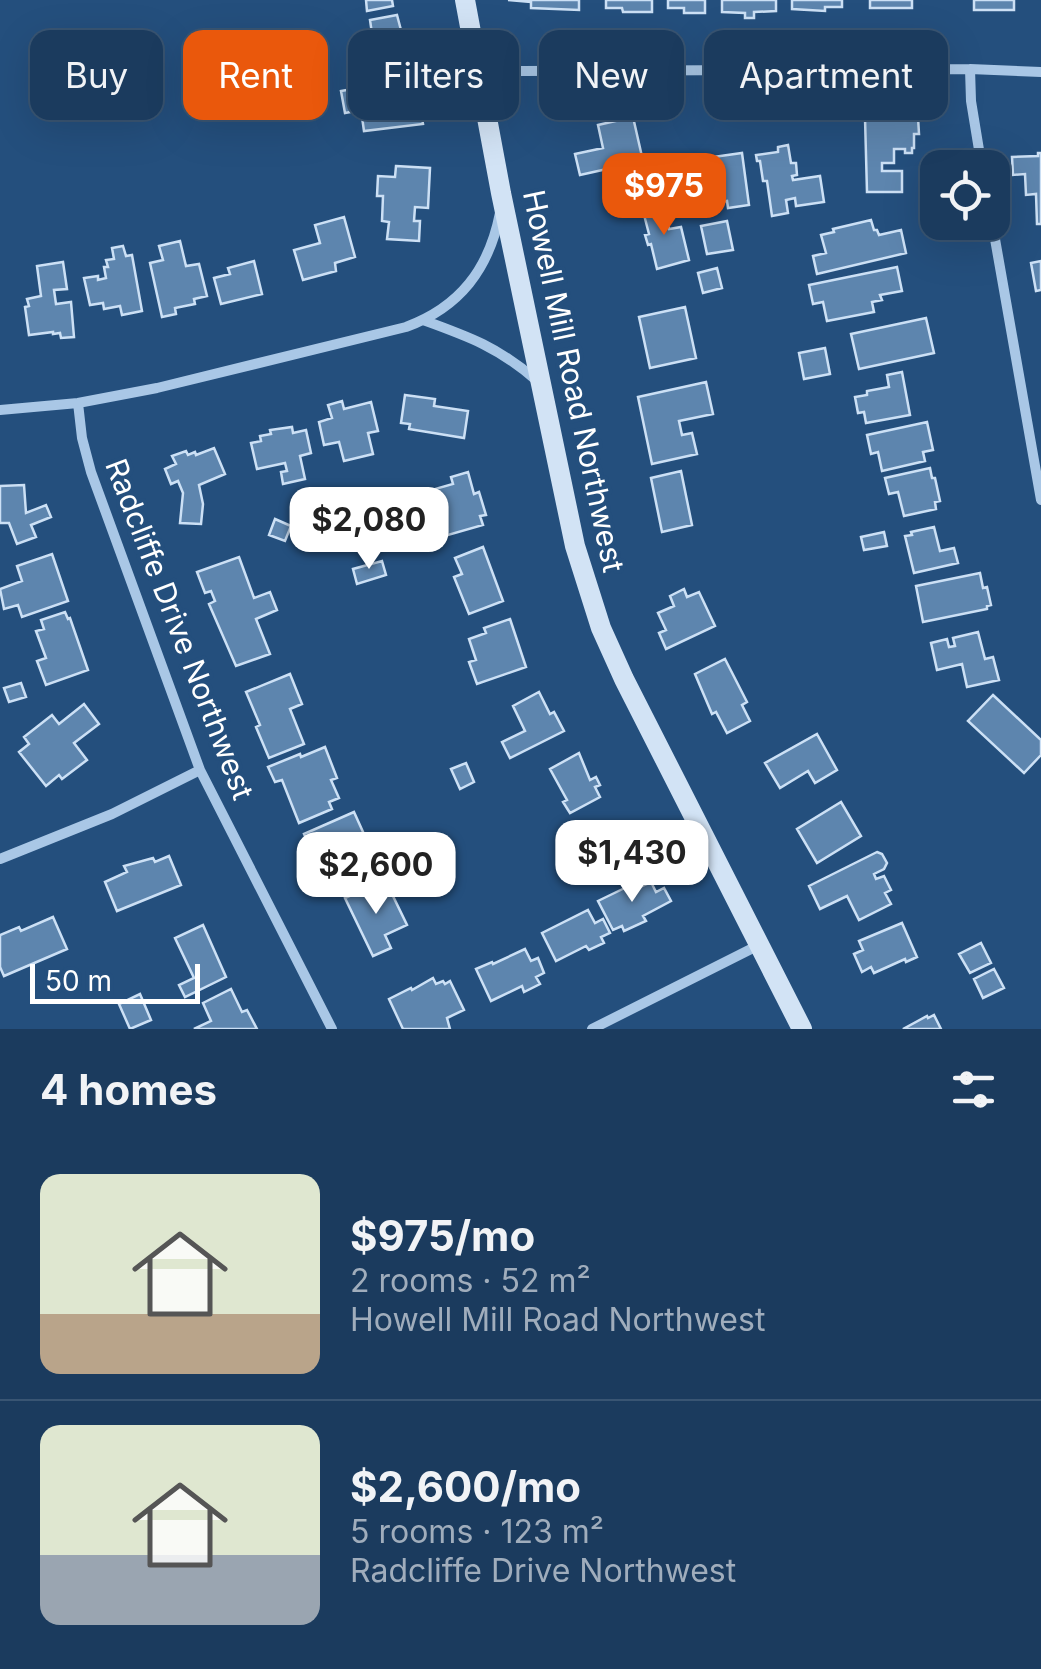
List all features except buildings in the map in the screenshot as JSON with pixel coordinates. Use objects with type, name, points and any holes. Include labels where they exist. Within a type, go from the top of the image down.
[{"type":"main road","name":"Howell Mill Road Northwest","points":[[465,0],[471,30]]},
{"type":"main road","name":"Howell Mill Road Northwest","points":[[488,120],[575,546],[601,628],[802,1029]]},
{"type":"street","points":[[970,69],[970,101],[979,150]]},
{"type":"street","points":[[519,71],[1041,72]]},
{"type":"street","points":[[0,410],[78,403],[176,383],[423,320],[455,300],[480,272],[495,240],[501,192]]},
{"type":"street","points":[[995,240],[1041,500]]},
{"type":"street","points":[[423,320],[491,346],[541,384]]},
{"type":"street","name":"Radcliffe Drive Northwest","points":[[78,403],[91,472],[200,770],[332,1029]]},
{"type":"street","points":[[0,859],[112,814],[200,770]]},
{"type":"street","points":[[592,1029],[759,945]]}]
